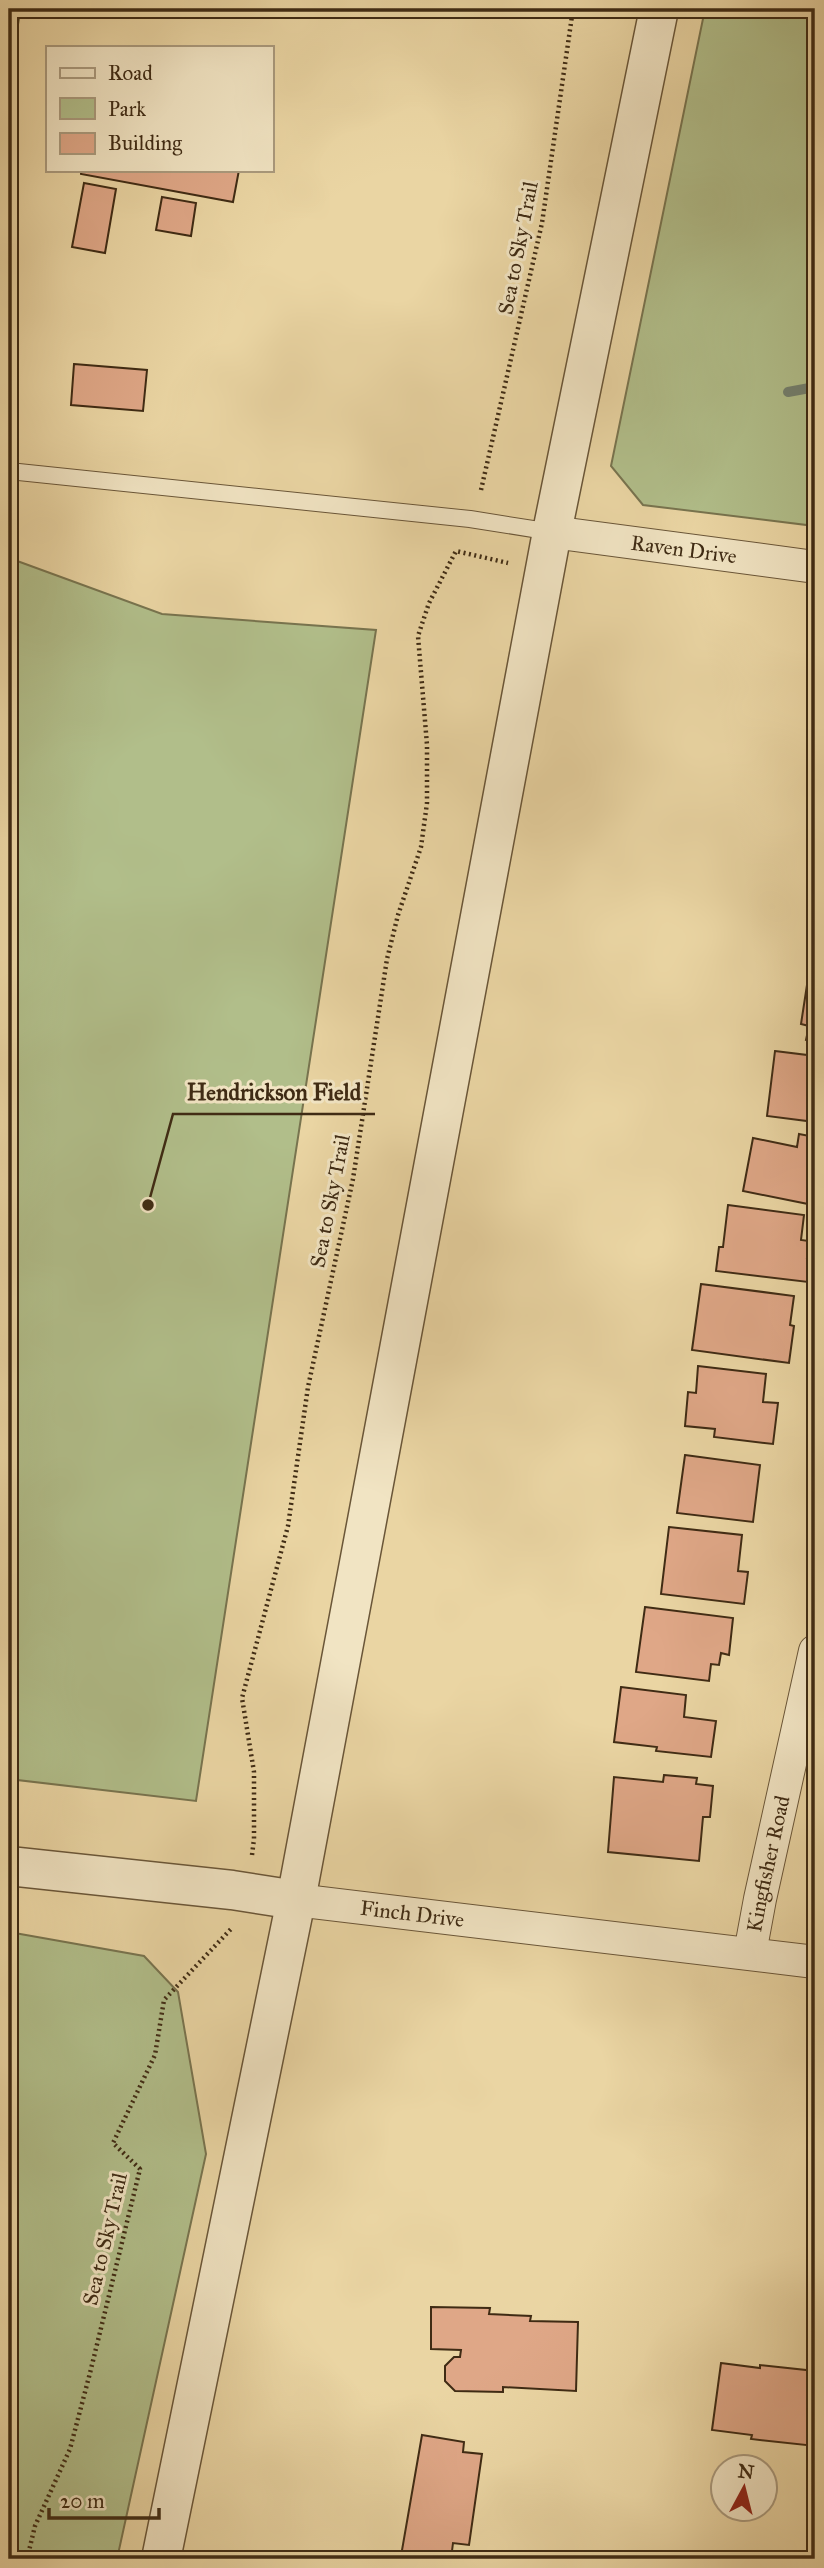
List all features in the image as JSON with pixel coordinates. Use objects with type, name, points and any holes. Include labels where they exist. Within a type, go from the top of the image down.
[{"type":"street","points":[[161,2559],[296,1900],[552,532],[659,9]]},
{"type":"street","name":"Raven Drive","points":[[552,532],[815,567]]},
{"type":"street","name":"Kingfisher Road","points":[[750,1953],[815,1651]]},
{"type":"street","name":"Finch Drive","points":[[9,1866],[815,1962]]},
{"type":"lane","points":[[9,471],[470,519],[552,532]]},
{"type":"path","name":"Sea to Sky Trail","points":[[481,491],[542,223],[573,9]]},
{"type":"path","name":"Sea to Sky Trail","points":[[250,1862],[254,1839],[254,1772],[242,1698],[288,1526],[307,1387],[353,1178],[387,959],[398,915],[421,847],[427,803],[427,745],[418,636],[429,603],[456,551],[521,566]]},
{"type":"path","name":"Sea to Sky Trail","points":[[27,2559],[35,2526],[70,2449],[139,2169],[113,2143],[155,2055],[164,2000],[238,1921]]},
{"type":"green space","points":[[9,9],[21,9],[9,70]]},
{"type":"green space","points":[[705,9],[815,9],[815,526],[643,505],[611,466]]},
{"type":"green space","points":[[9,558],[162,614],[376,630],[196,1801],[9,1779]]},
{"type":"green space","points":[[9,1932],[144,1956],[178,1992],[206,2154],[117,2559],[9,2559]]},
{"type":"building","points":[[81,172],[239,172],[233,202]]},
{"type":"building","points":[[84,183],[116,189],[105,253],[72,247]]},
{"type":"building","points":[[162,197],[196,203],[191,236],[156,230]]},
{"type":"building","points":[[74,364],[147,370],[143,411],[71,405]]},
{"type":"building","points":[[809,972],[815,973],[815,1041],[806,1040],[809,1026],[801,1024]]},
{"type":"building","points":[[775,1051],[815,1056],[815,1122],[767,1116]]},
{"type":"building","points":[[799,1134],[815,1137],[813,1205],[743,1191],[753,1138],[797,1147]]},
{"type":"building","points":[[728,1205],[804,1215],[801,1240],[809,1241],[807,1258],[811,1258],[808,1282],[716,1271],[719,1247],[723,1247]]},
{"type":"building","points":[[701,1284],[794,1296],[790,1325],[794,1326],[789,1363],[692,1350]]},
{"type":"building","points":[[698,1366],[766,1374],[763,1402],[778,1403],[773,1444],[714,1437],[715,1429],[685,1426],[688,1392],[696,1393]]},
{"type":"building","points":[[685,1455],[760,1465],[753,1522],[677,1513]]},
{"type":"building","points":[[669,1527],[742,1535],[738,1571],[748,1572],[744,1604],[661,1594]]},
{"type":"building","points":[[645,1607],[733,1618],[729,1655],[721,1653],[719,1665],[711,1664],[709,1681],[636,1672]]},
{"type":"building","points":[[621,1687],[686,1695],[684,1717],[716,1721],[711,1757],[656,1751],[657,1747],[614,1742]]},
{"type":"building","points":[[664,1775],[697,1778],[696,1784],[713,1786],[710,1817],[703,1817],[699,1861],[608,1852],[614,1777],[663,1782]]},
{"type":"building","points":[[431,2307],[490,2308],[489,2314],[531,2316],[530,2321],[578,2322],[576,2391],[503,2387],[503,2392],[455,2391],[445,2381],[445,2366],[454,2357],[460,2357],[461,2350],[431,2349]]},
{"type":"building","points":[[721,2363],[815,2371],[815,2446],[751,2439],[752,2435],[712,2430]]},
{"type":"building","points":[[422,2435],[464,2442],[463,2452],[482,2454],[469,2545],[453,2543],[451,2559],[401,2556]]},
{"type":"waterway","points":[[788,392],[815,387]]},
{"type":"place","name":"Hendrickson Field","points":[[148,1205]]}]
